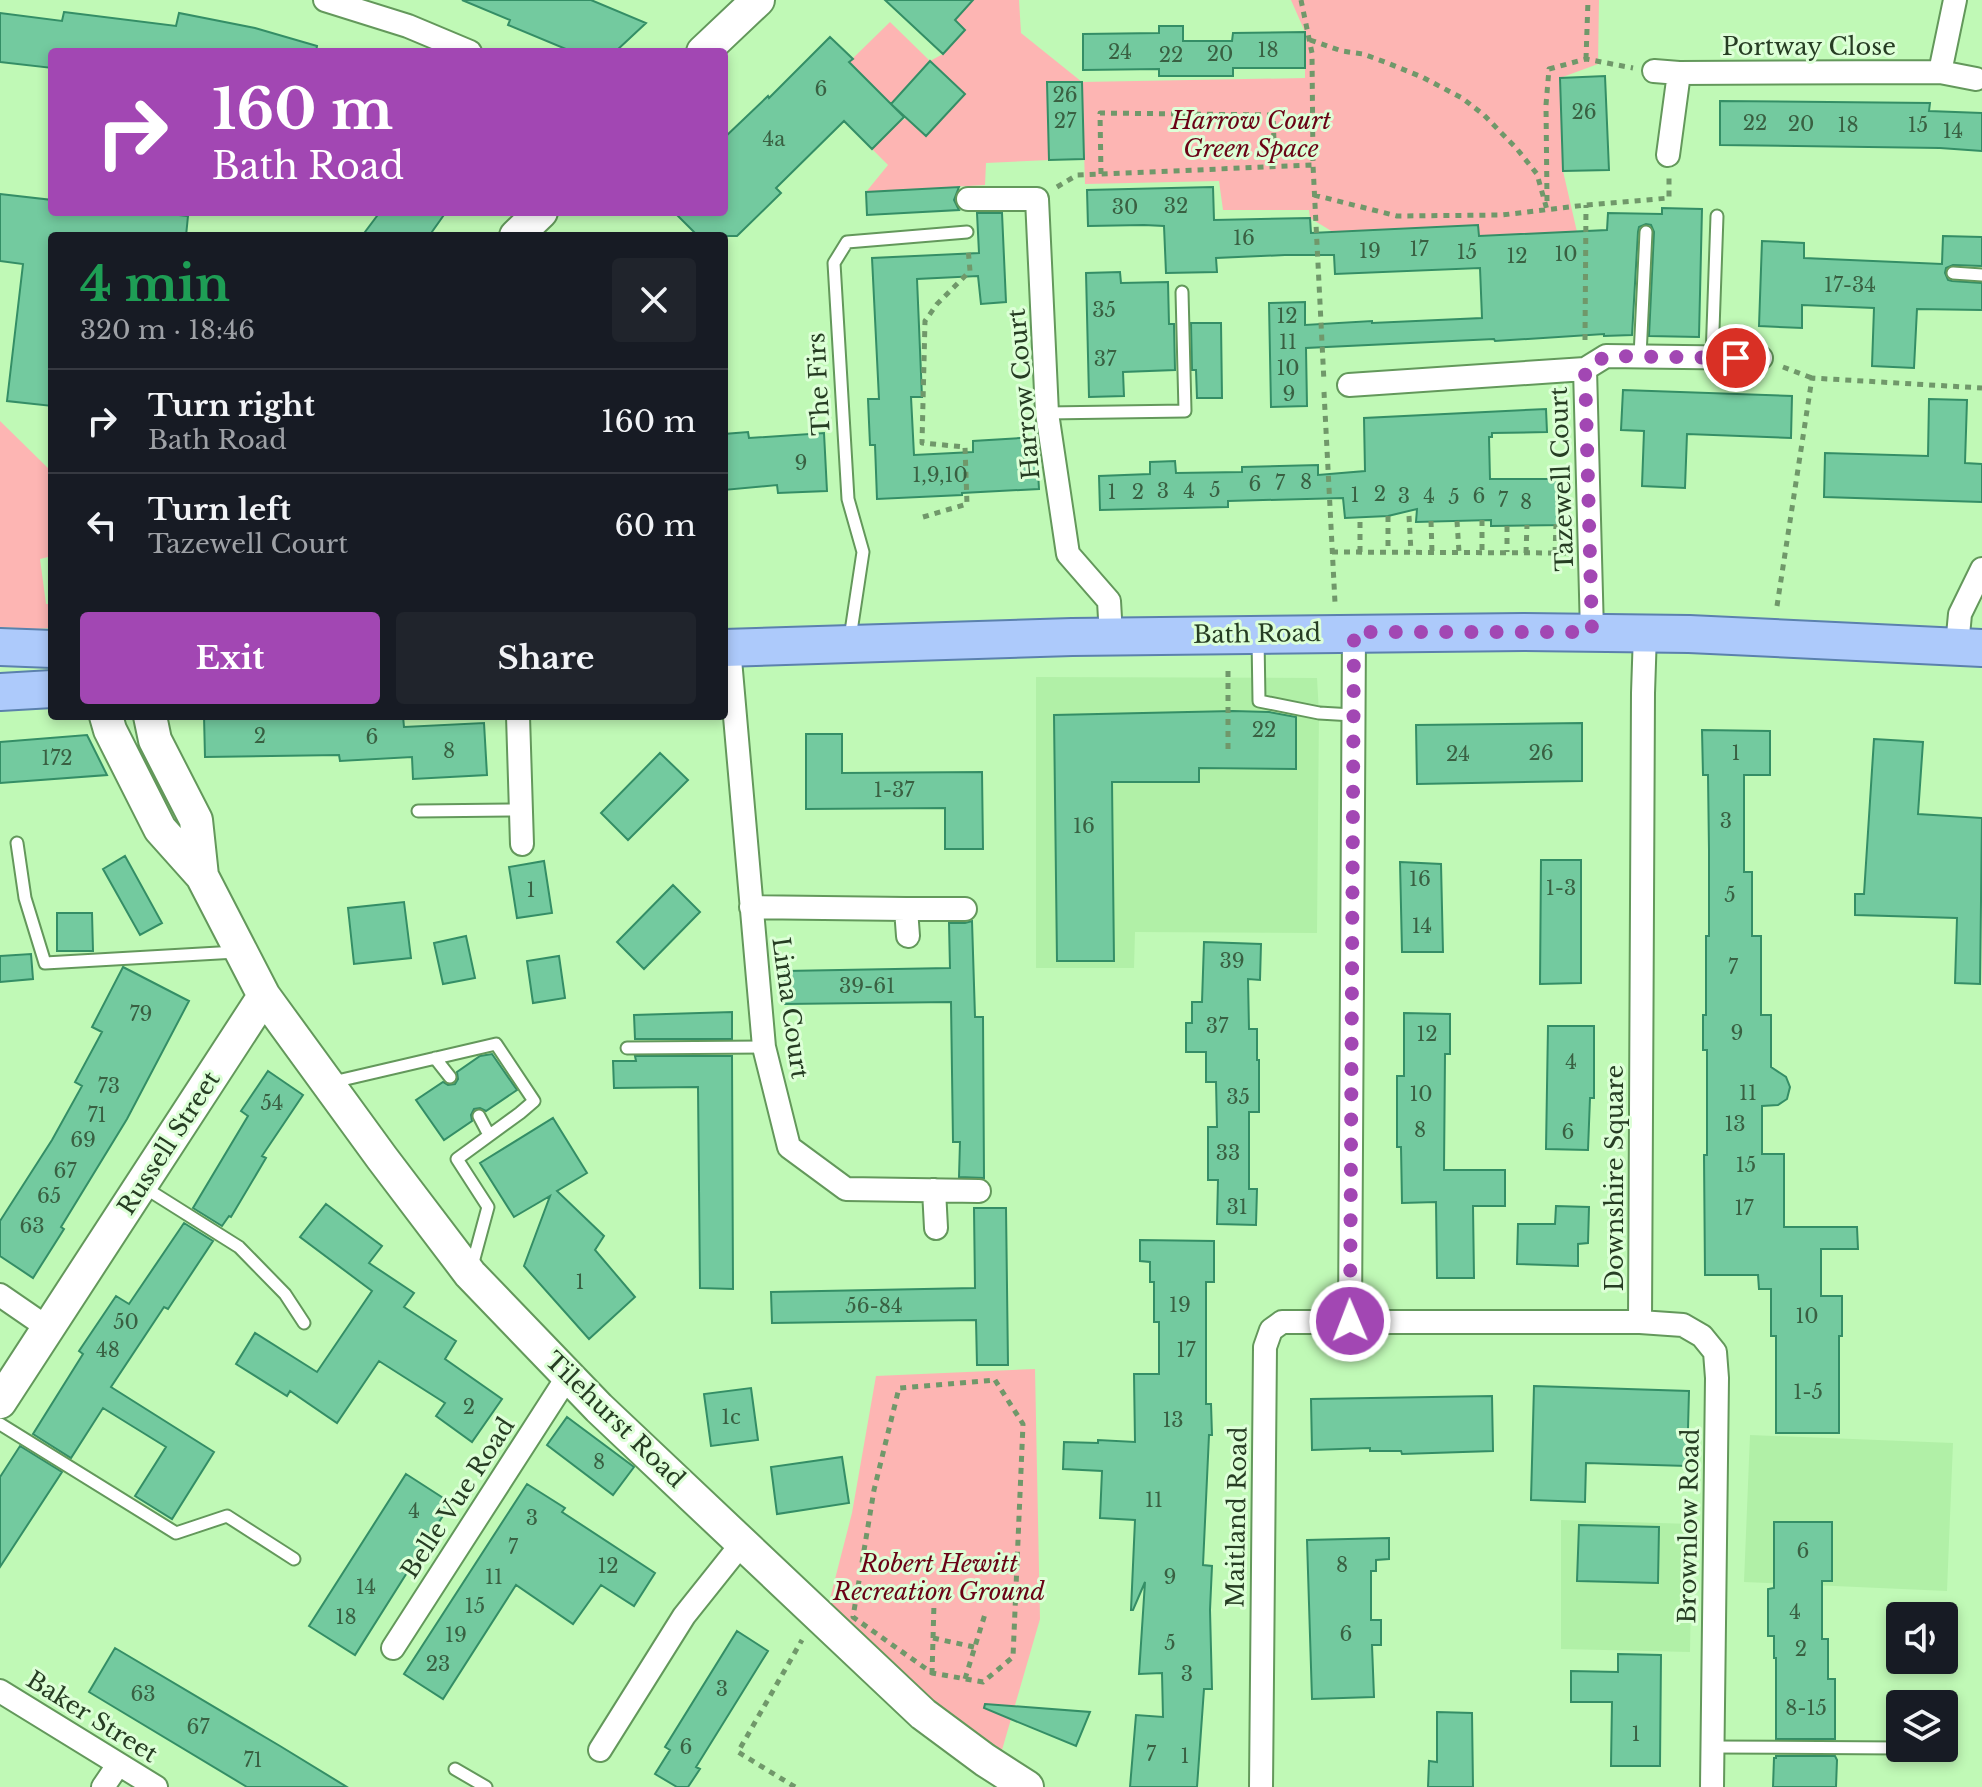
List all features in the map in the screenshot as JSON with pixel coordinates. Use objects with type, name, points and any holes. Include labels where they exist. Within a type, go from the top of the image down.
[{"type":"main road","name":"Bath Road","points":[[728,648],[1354,632],[1645,633],[1970,647]]},
{"type":"main road","points":[[0,647],[48,649]]},
{"type":"main road","points":[[0,692],[48,689]]},
{"type":"street","points":[[325,0],[408,26],[460,48]]},
{"type":"street","points":[[707,48],[758,0]]},
{"type":"street","points":[[1940,72],[1955,0]]},
{"type":"street","name":"Portway Close","points":[[1654,71],[1940,72],[1976,79]]},
{"type":"street","points":[[1668,155],[1679,73]]},
{"type":"street","points":[[968,199],[1037,199]]},
{"type":"street","name":"Harrow Court","points":[[1037,199],[1047,413],[1068,554],[1109,601],[1111,636]]},
{"type":"street","points":[[520,232],[537,216]]},
{"type":"street","points":[[1585,369],[1606,356],[1761,358]]},
{"type":"street","name":"Tazewell Court","points":[[1349,385],[1585,369],[1592,632]]},
{"type":"street","points":[[1970,647],[1960,614],[1982,569]]},
{"type":"street","points":[[1350,1321],[1354,632]]},
{"type":"street","name":"Downshire Square","points":[[1350,1321],[1640,1322],[1645,633]]},
{"type":"street","name":"Lima Court","points":[[728,669],[764,1047],[789,1147],[846,1189],[979,1191]]},
{"type":"street","points":[[107,720],[160,829],[202,876],[264,996]]},
{"type":"street","points":[[151,720],[155,740],[196,820],[202,876]]},
{"type":"street","points":[[518,720],[522,844]]},
{"type":"street","name":"Lima Court","points":[[751,907],[965,909]]},
{"type":"street","points":[[906,909],[908,936]]},
{"type":"street","name":"Tilehurst Road","points":[[264,996],[470,1274],[568,1376],[923,1714],[1026,1787]]},
{"type":"street","name":"Russell Street","points":[[0,1402],[264,996]]},
{"type":"street","points":[[934,1190],[936,1228]]},
{"type":"street","points":[[0,1295],[48,1328]]},
{"type":"street","name":"Maitland Road","points":[[1261,1787],[1265,1347],[1271,1330],[1282,1322],[1350,1321]]},
{"type":"street","name":"Brownlow Road","points":[[1640,1322],[1683,1325],[1702,1336],[1715,1352],[1712,1787]]},
{"type":"street","name":"Belle Vue Road","points":[[393,1648],[568,1376]]},
{"type":"street","points":[[600,1750],[684,1616],[743,1542]]},
{"type":"street","name":"Baker Street","points":[[0,1691],[156,1787]]},
{"type":"street","points":[[103,1787],[118,1765]]},
{"type":"lane","points":[[1712,358],[1717,216]]},
{"type":"lane","name":"The Firs","points":[[850,644],[863,552],[848,499],[834,263],[847,242],[967,232]]},
{"type":"lane","points":[[1640,356],[1646,232]]},
{"type":"lane","points":[[1953,273],[1982,275]]},
{"type":"lane","points":[[1047,413],[1185,411],[1182,292]]},
{"type":"lane","points":[[1258,633],[1259,701],[1319,713],[1353,715]]},
{"type":"lane","points":[[418,811],[520,810]]},
{"type":"lane","points":[[17,843],[25,898],[45,963],[241,952]]},
{"type":"lane","points":[[328,1084],[496,1044],[534,1101],[457,1159],[488,1207],[470,1274]]},
{"type":"lane","points":[[627,1048],[764,1047]]},
{"type":"lane","points":[[435,1058],[450,1077]]},
{"type":"lane","points":[[479,1116],[489,1135]]},
{"type":"lane","points":[[141,1185],[239,1247],[285,1294],[304,1323]]},
{"type":"lane","points":[[0,1424],[176,1533],[227,1516],[294,1559]]},
{"type":"lane","points":[[1712,1747],[1886,1748]]},
{"type":"lane","points":[[455,1769],[486,1787]]},
{"type":"path","points":[[1037,199],[1077,175],[1313,165],[1312,53],[1301,0]]},
{"type":"path","points":[[1586,59],[1588,0]]},
{"type":"path","points":[[1310,40],[1385,62],[1462,98],[1484,115],[1537,174],[1547,210]]},
{"type":"path","points":[[1547,210],[1546,105],[1549,69],[1586,59],[1654,71]]},
{"type":"path","points":[[1101,174],[1100,113],[1273,115],[1275,167]]},
{"type":"path","points":[[1314,195],[1397,216],[1502,215],[1669,198],[1668,155]]},
{"type":"path","points":[[1585,369],[1586,205]]},
{"type":"path","points":[[923,517],[967,504],[965,447],[922,443],[925,321],[937,304],[970,271],[967,232]]},
{"type":"path","points":[[1777,606],[1812,378],[1982,388]]},
{"type":"path","points":[[1388,516],[1388,552]]},
{"type":"path","points":[[1409,516],[1411,552]]},
{"type":"path","points":[[1360,517],[1360,552]]},
{"type":"path","points":[[1482,520],[1482,553]]},
{"type":"path","points":[[1431,521],[1432,552]]},
{"type":"path","points":[[1457,521],[1459,552]]},
{"type":"path","points":[[1555,553],[1556,524]]},
{"type":"path","points":[[1526,553],[1527,525]]},
{"type":"path","points":[[1507,526],[1507,552]]},
{"type":"path","points":[[1332,552],[1590,553]]},
{"type":"path","points":[[1228,671],[1228,749],[1233,749]]},
{"type":"path","points":[[995,1380],[1023,1424],[1013,1657],[983,1682],[932,1673],[853,1617],[874,1490],[899,1388],[995,1380]]},
{"type":"path","points":[[932,1673],[934,1603]]},
{"type":"path","points":[[795,1787],[738,1752],[816,1614]]},
{"type":"path","points":[[965,1679],[985,1614]]},
{"type":"path","points":[[933,1638],[974,1647]]},
{"type":"shaded area","points":[[1036,677],[1317,678],[1317,933],[1135,932],[1134,968],[1036,968]]},
{"type":"shaded area","points":[[1750,1435],[1953,1443],[1947,1591],[1744,1582]]},
{"type":"shaded area","points":[[1561,1520],[1692,1524],[1690,1652],[1561,1649]]},
{"type":"green space","points":[[973,0],[1019,0],[1021,33],[1082,82],[1047,83],[1049,160],[986,163],[985,185],[866,192],[888,165],[872,149],[906,118],[849,62],[890,22],[930,61],[943,54],[965,30],[955,20]],"holes":[[[930,62],[965,94],[926,136],[906,118],[926,97]]]},
{"type":"green space","name":"Harrow Court Green Space","points":[[1291,0],[1599,0],[1598,64],[1560,78],[1563,171],[1577,232],[1479,236],[1478,225],[1333,232],[1310,218],[1309,210],[1223,210],[1219,181],[1085,184],[1082,82],[1305,78],[1305,32]]},
{"type":"green space","points":[[0,421],[48,468],[48,557],[40,559],[48,604],[48,628],[0,627]]},
{"type":"green space","name":"Robert Hewitt Recreation Ground","points":[[1035,1369],[1040,1619],[1002,1750],[926,1698],[825,1618],[852,1513],[876,1376]]},
{"type":"building","points":[[462,0],[591,0],[646,23],[619,48],[563,48],[508,25],[510,20]]},
{"type":"building","points":[[885,0],[973,0],[955,20],[965,30],[943,54]]},
{"type":"building","points":[[64,12],[176,26],[179,13],[255,28],[317,46],[48,48],[48,68],[0,62],[0,13],[62,21]]},
{"type":"building","points":[[1159,26],[1183,26],[1183,41],[1232,41],[1233,33],[1305,32],[1305,68],[1233,68],[1233,76],[1159,76],[1159,69],[1083,70],[1083,34],[1159,33]]},
{"type":"building","points":[[830,37],[853,59],[849,62],[904,117],[872,149],[844,121],[776,188],[781,193],[737,236],[728,236],[728,232],[694,232],[678,216],[728,216],[728,134]]},
{"type":"building","points":[[930,61],[965,94],[926,136],[891,104]]},
{"type":"building","points":[[1605,76],[1609,170],[1563,171],[1560,78]]},
{"type":"building","points":[[1047,82],[1082,82],[1084,159],[1049,160]]},
{"type":"building","points":[[1720,101],[1930,103],[1929,111],[1982,113],[1982,151],[1720,145]]},
{"type":"building","points":[[959,187],[954,200],[959,210],[867,215],[866,192]]},
{"type":"building","points":[[1213,187],[1214,220],[1310,218],[1311,233],[1478,225],[1479,236],[1607,230],[1608,213],[1662,214],[1662,208],[1702,209],[1699,337],[1649,336],[1654,232],[1651,225],[1646,224],[1639,227],[1638,232],[1632,335],[1306,348],[1307,406],[1271,407],[1269,303],[1305,302],[1305,325],[1482,318],[1480,268],[1335,274],[1334,255],[1285,255],[1216,258],[1217,272],[1166,273],[1164,226],[1088,226],[1087,190]]},
{"type":"building","points":[[0,194],[48,200],[48,216],[188,216],[186,232],[48,232],[48,406],[7,401],[23,264],[0,261]]},
{"type":"building","points":[[977,213],[1002,213],[1006,302],[981,304],[978,276],[917,279],[922,397],[911,397],[914,455],[973,452],[973,441],[1036,437],[1039,489],[877,499],[875,445],[870,445],[868,399],[879,399],[872,258],[979,253]]},
{"type":"building","points":[[377,216],[443,216],[432,232],[365,232]]},
{"type":"building","points":[[1943,236],[1982,237],[1982,266],[1953,265],[1946,268],[1945,273],[1948,280],[1982,283],[1982,310],[1917,309],[1914,368],[1872,366],[1874,308],[1802,305],[1802,328],[1759,326],[1762,241],[1804,243],[1804,258],[1942,264]]},
{"type":"building","points":[[1120,272],[1121,283],[1168,282],[1169,324],[1174,324],[1175,370],[1123,372],[1124,396],[1089,397],[1086,273]]},
{"type":"building","points":[[1191,323],[1221,323],[1222,398],[1197,398],[1196,370],[1192,370]]},
{"type":"building","points":[[1623,390],[1792,396],[1791,438],[1687,434],[1685,488],[1642,486],[1644,431],[1621,430]]},
{"type":"building","points":[[1929,399],[1967,400],[1965,463],[1982,464],[1982,502],[1824,497],[1825,453],[1928,456]]},
{"type":"building","points":[[1546,409],[1547,432],[1492,433],[1489,437],[1490,479],[1563,479],[1565,525],[1491,526],[1491,520],[1416,522],[1417,509],[1388,516],[1345,518],[1343,498],[1228,501],[1228,507],[1100,510],[1099,476],[1150,474],[1150,462],[1175,461],[1176,473],[1242,472],[1242,467],[1318,465],[1318,475],[1365,471],[1364,418]]},
{"type":"building","points":[[748,432],[749,438],[824,433],[827,491],[778,493],[777,485],[728,490],[728,434]]},
{"type":"building","points":[[1269,712],[1296,717],[1296,769],[1199,768],[1199,782],[1112,782],[1114,961],[1057,961],[1054,715]]},
{"type":"building","points":[[204,720],[403,720],[404,727],[484,723],[487,775],[413,779],[412,757],[340,761],[339,755],[205,757]]},
{"type":"building","points":[[1582,723],[1582,781],[1417,784],[1416,725]]},
{"type":"building","points":[[1702,730],[1770,731],[1770,775],[1744,775],[1744,872],[1752,872],[1752,936],[1761,936],[1761,1015],[1771,1015],[1771,1067],[1786,1077],[1790,1087],[1787,1099],[1778,1105],[1762,1106],[1762,1154],[1784,1154],[1784,1227],[1857,1227],[1858,1249],[1821,1249],[1821,1296],[1842,1296],[1839,1433],[1776,1433],[1776,1336],[1771,1336],[1771,1289],[1759,1289],[1758,1275],[1705,1275],[1707,1050],[1703,1050],[1703,1015],[1706,1015],[1706,936],[1709,936],[1709,850],[1708,775],[1703,775]]},
{"type":"building","points":[[806,734],[842,734],[842,773],[982,772],[983,849],[945,849],[945,808],[806,809]]},
{"type":"building","points":[[87,735],[107,775],[0,783],[0,742]]},
{"type":"building","points":[[1874,739],[1923,742],[1918,814],[1982,818],[1980,984],[1955,983],[1957,918],[1855,915],[1855,894],[1864,894]]},
{"type":"building","points":[[660,753],[688,780],[628,840],[601,813]]},
{"type":"building","points":[[125,856],[162,923],[140,935],[103,869]]},
{"type":"building","points":[[1541,860],[1581,860],[1581,983],[1540,984]]},
{"type":"building","points":[[544,861],[552,913],[517,918],[509,867]]},
{"type":"building","points":[[1400,862],[1441,864],[1443,952],[1402,952]]},
{"type":"building","points":[[673,885],[700,912],[644,969],[617,942]]},
{"type":"building","points":[[404,902],[411,958],[354,964],[348,908]]},
{"type":"building","points":[[57,913],[92,913],[93,951],[57,951]]},
{"type":"building","points":[[972,921],[975,1017],[983,1017],[984,1178],[959,1177],[960,1142],[953,1142],[951,1002],[785,1004],[785,971],[950,968],[949,923]]},
{"type":"building","points":[[466,936],[475,978],[443,984],[434,943]]},
{"type":"building","points":[[1204,942],[1261,944],[1260,980],[1248,979],[1249,1029],[1257,1029],[1259,1060],[1259,1112],[1249,1112],[1249,1189],[1257,1189],[1256,1225],[1217,1224],[1218,1180],[1208,1180],[1208,1127],[1217,1127],[1216,1082],[1206,1082],[1206,1052],[1186,1052],[1186,1023],[1192,1023],[1192,1002],[1202,1002]]},
{"type":"building","points":[[31,954],[33,979],[0,982],[0,956]]},
{"type":"building","points":[[559,956],[565,998],[533,1003],[527,961]]},
{"type":"building","points":[[123,967],[189,1001],[127,1119],[33,1278],[0,1256],[0,1221],[82,1086],[75,1082],[102,1032],[92,1027]]},
{"type":"building","points":[[732,1012],[732,1039],[635,1039],[634,1015]]},
{"type":"building","points":[[1404,1013],[1450,1014],[1450,1054],[1445,1054],[1444,1170],[1505,1170],[1505,1206],[1473,1206],[1474,1278],[1437,1278],[1436,1202],[1402,1203],[1401,1147],[1397,1147],[1397,1076],[1404,1076]]},
{"type":"building","points":[[1548,1026],[1594,1026],[1594,1098],[1590,1098],[1588,1150],[1546,1149]]},
{"type":"building","points":[[492,1054],[517,1090],[486,1111],[474,1109],[472,1121],[444,1140],[416,1100],[443,1082],[455,1084],[457,1072],[480,1056]]},
{"type":"building","points":[[635,1056],[732,1056],[733,1289],[700,1288],[698,1087],[614,1088],[613,1061],[636,1061]]},
{"type":"building","points":[[268,1071],[303,1095],[262,1156],[266,1158],[231,1217],[222,1226],[193,1208],[248,1116],[241,1111]]},
{"type":"building","points":[[553,1118],[587,1173],[557,1191],[604,1236],[595,1250],[635,1297],[589,1339],[524,1266],[550,1196],[514,1217],[480,1163]]},
{"type":"building","points":[[326,1204],[382,1246],[369,1263],[414,1293],[404,1307],[456,1341],[445,1359],[502,1399],[472,1442],[436,1416],[445,1403],[379,1361],[337,1423],[290,1391],[287,1396],[236,1364],[255,1333],[317,1372],[372,1291],[300,1237]]},
{"type":"building","points":[[1556,1206],[1589,1207],[1588,1243],[1578,1244],[1578,1266],[1517,1264],[1518,1224],[1555,1224]]},
{"type":"building","points":[[974,1208],[1006,1208],[1008,1365],[977,1365],[976,1320],[772,1323],[771,1292],[975,1288]]},
{"type":"building","points":[[184,1223],[213,1241],[111,1387],[214,1452],[172,1519],[135,1496],[166,1447],[103,1408],[71,1458],[33,1434],[83,1354],[79,1351],[116,1296],[129,1304]]},
{"type":"building","points":[[1140,1240],[1214,1241],[1214,1282],[1206,1282],[1206,1404],[1211,1404],[1212,1435],[1209,1435],[1203,1565],[1212,1566],[1212,1689],[1204,1689],[1197,1787],[1130,1787],[1136,1715],[1163,1717],[1162,1673],[1139,1674],[1145,1582],[1131,1610],[1135,1520],[1100,1518],[1102,1471],[1063,1469],[1064,1442],[1135,1442],[1134,1374],[1159,1374],[1159,1322],[1154,1322],[1154,1282],[1150,1282],[1150,1262],[1140,1261]]},
{"type":"building","points":[[1534,1386],[1689,1391],[1687,1466],[1586,1463],[1585,1502],[1531,1500]]},
{"type":"building","points":[[751,1388],[758,1440],[711,1446],[704,1394]]},
{"type":"building","points":[[1492,1396],[1493,1451],[1402,1454],[1401,1451],[1370,1451],[1370,1448],[1312,1450],[1311,1399]]},
{"type":"building","points":[[567,1417],[634,1467],[613,1495],[547,1445]]},
{"type":"building","points":[[20,1446],[62,1472],[0,1567],[0,1477]]},
{"type":"building","points":[[842,1457],[849,1503],[777,1514],[771,1467]]},
{"type":"building","points":[[406,1474],[451,1503],[355,1655],[309,1626]]},
{"type":"building","points":[[527,1484],[565,1508],[562,1512],[655,1573],[634,1606],[601,1585],[573,1624],[516,1585],[443,1699],[404,1674]]},
{"type":"building","points":[[1774,1522],[1832,1522],[1832,1581],[1822,1581],[1822,1639],[1828,1639],[1828,1679],[1835,1679],[1835,1739],[1776,1739],[1776,1658],[1774,1636],[1768,1636],[1768,1589],[1774,1588]]},
{"type":"building","points":[[1579,1525],[1659,1527],[1658,1583],[1577,1581]]},
{"type":"building","points":[[1389,1538],[1389,1559],[1376,1560],[1376,1571],[1371,1571],[1371,1620],[1381,1620],[1381,1645],[1372,1645],[1374,1697],[1312,1699],[1307,1540]]},
{"type":"building","points":[[737,1631],[768,1651],[696,1767],[700,1769],[688,1787],[677,1787],[655,1774],[670,1750],[665,1747]]},
{"type":"building","points":[[115,1648],[347,1787],[247,1787],[89,1692]]},
{"type":"building","points":[[1618,1654],[1661,1655],[1660,1766],[1611,1766],[1612,1702],[1571,1702],[1571,1671],[1618,1672]]},
{"type":"building","points":[[985,1704],[1090,1712],[1076,1746],[984,1708]]},
{"type":"building","points":[[1437,1712],[1472,1713],[1473,1787],[1428,1787],[1429,1761],[1437,1762]]},
{"type":"building","points":[[1776,1756],[1835,1756],[1836,1787],[1773,1787]]},
{"type":"route","points":[[1350,1321],[1354,632],[1592,632],[1585,369],[1606,356],[1736,358]]}]
